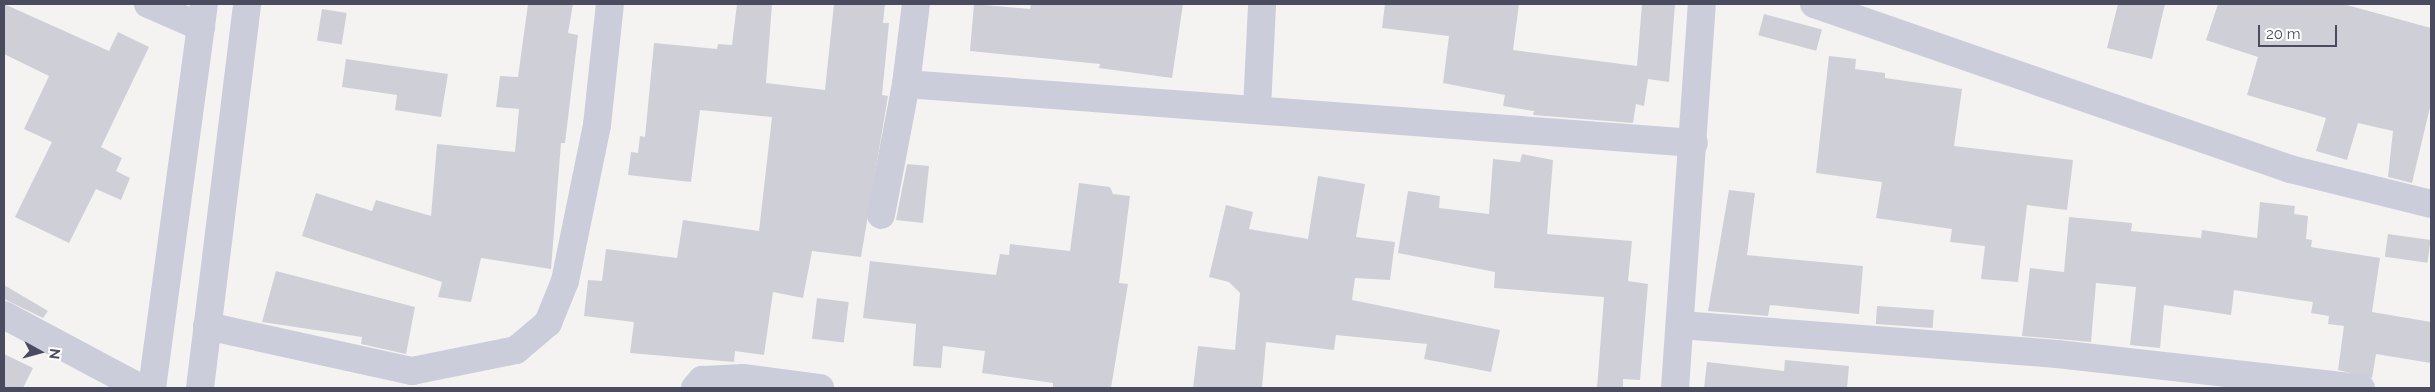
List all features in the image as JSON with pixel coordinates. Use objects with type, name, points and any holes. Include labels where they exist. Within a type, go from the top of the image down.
[{"type":"street","points":[[148,4],[202,15],[152,388]]},
{"type":"street","points":[[200,388],[247,4]]},
{"type":"street","points":[[207,326],[411,380],[516,350],[548,323],[565,282],[582,216],[610,4]]},
{"type":"street","points":[[881,215],[906,84],[916,4]]},
{"type":"street","points":[[1257,108],[1262,4]]},
{"type":"street","points":[[1675,388],[1694,143],[1702,4]]},
{"type":"street","points":[[1814,4],[2290,169],[2431,204]]},
{"type":"street","points":[[906,84],[1257,108],[1694,143]]},
{"type":"street","points":[[4,316],[141,388]]},
{"type":"street","points":[[1681,324],[2057,354],[2361,388]]},
{"type":"street","points":[[695,388],[702,380],[743,378],[820,388]]},
{"type":"building","points":[[4,4],[109,51],[118,32],[149,47],[101,147],[122,158],[116,171],[130,178],[121,200],[96,189],[69,243],[15,217],[52,142],[24,129],[49,76],[4,54]]},
{"type":"building","points":[[528,4],[573,4],[568,33],[578,35],[565,143],[561,143],[551,269],[481,258],[471,302],[438,297],[442,282],[302,236],[316,193],[372,211],[376,200],[431,216],[437,144],[515,152],[519,109],[496,107],[500,76],[518,77]]},
{"type":"building","points":[[737,4],[772,4],[766,83],[825,90],[834,4],[885,4],[883,23],[889,23],[882,95],[888,96],[861,257],[812,251],[803,298],[773,292],[764,355],[735,351],[734,362],[630,353],[634,322],[584,316],[588,280],[602,281],[606,249],[677,258],[683,220],[759,231],[772,117],[700,110],[691,182],[628,175],[631,152],[638,153],[640,136],[645,137],[654,43],[717,49],[718,44],[732,45]]},
{"type":"building","points":[[974,4],[1030,9],[1031,4],[1183,4],[1172,78],[1099,68],[1100,64],[970,51]]},
{"type":"building","points":[[1385,4],[1519,4],[1513,50],[1637,66],[1642,4],[1675,4],[1669,82],[1648,79],[1644,106],[1636,104],[1633,123],[1533,115],[1534,111],[1503,106],[1505,95],[1443,83],[1449,36],[1382,28]]},
{"type":"building","points":[[2118,4],[2165,4],[2152,59],[2107,48]]},
{"type":"building","points":[[2218,4],[2343,4],[2431,28],[2431,103],[2412,183],[2388,177],[2393,131],[2358,123],[2347,160],[2316,151],[2326,118],[2247,95],[2258,57],[2206,40]]},
{"type":"building","points":[[322,9],[347,13],[342,45],[317,41]]},
{"type":"building","points":[[1764,14],[1822,30],[1816,51],[1758,35]]},
{"type":"building","points":[[1829,56],[1856,59],[1855,69],[1885,73],[1885,78],[1962,89],[1954,146],[2073,160],[2067,210],[2027,205],[2018,282],[1981,279],[1985,246],[1950,242],[1952,229],[1876,218],[1882,182],[1816,173]]},
{"type":"building","points":[[346,59],[448,74],[441,117],[395,110],[397,95],[342,87]]},
{"type":"building","points":[[1522,154],[1553,160],[1547,234],[1632,241],[1628,281],[1648,284],[1640,380],[1623,379],[1623,388],[1597,388],[1604,297],[1494,288],[1495,272],[1398,253],[1408,191],[1440,196],[1439,208],[1489,214],[1493,159],[1520,162]]},
{"type":"building","points":[[907,164],[929,166],[923,223],[896,220]]},
{"type":"building","points":[[1318,176],[1365,184],[1356,237],[1395,242],[1390,280],[1355,278],[1352,300],[1500,330],[1491,372],[1424,359],[1427,344],[1336,335],[1334,350],[1266,342],[1262,388],[1193,388],[1198,346],[1235,350],[1240,293],[1229,282],[1209,277],[1226,205],[1253,212],[1249,229],[1308,239]]},
{"type":"building","points":[[1079,183],[1110,187],[1113,194],[1130,196],[1119,283],[1128,284],[1111,388],[1053,388],[1053,383],[982,373],[985,351],[943,346],[941,368],[913,366],[916,324],[863,318],[870,261],[996,275],[1000,254],[1009,255],[1010,244],[1070,251]]},
{"type":"building","points":[[1729,190],[1755,193],[1747,255],[1863,266],[1859,314],[1770,305],[1768,316],[1708,311]]},
{"type":"building","points":[[2260,202],[2295,206],[2294,214],[2308,216],[2306,239],[2312,240],[2311,247],[2380,258],[2372,312],[2431,322],[2431,363],[2376,354],[2372,378],[2338,370],[2344,326],[2328,324],[2329,316],[2311,313],[2313,302],[2234,290],[2231,315],[2164,305],[2160,348],[2130,345],[2136,287],[2096,283],[2091,342],[2022,336],[2030,268],[2064,272],[2069,217],[2132,223],[2131,231],[2201,238],[2202,230],[2257,238]]},
{"type":"building","points":[[2388,234],[2431,240],[2427,263],[2385,257]]},
{"type":"building","points":[[276,271],[415,307],[406,354],[361,344],[362,337],[262,322]]},
{"type":"building","points":[[4,285],[48,311],[43,318],[4,299]]},
{"type":"building","points":[[817,298],[849,302],[844,343],[812,339]]},
{"type":"building","points":[[1877,306],[1934,310],[1933,328],[1876,324]]},
{"type":"building","points":[[4,354],[33,368],[23,388],[4,388]]},
{"type":"building","points":[[1785,360],[1849,366],[1847,388],[1704,388],[1707,362],[1784,371]]}]
